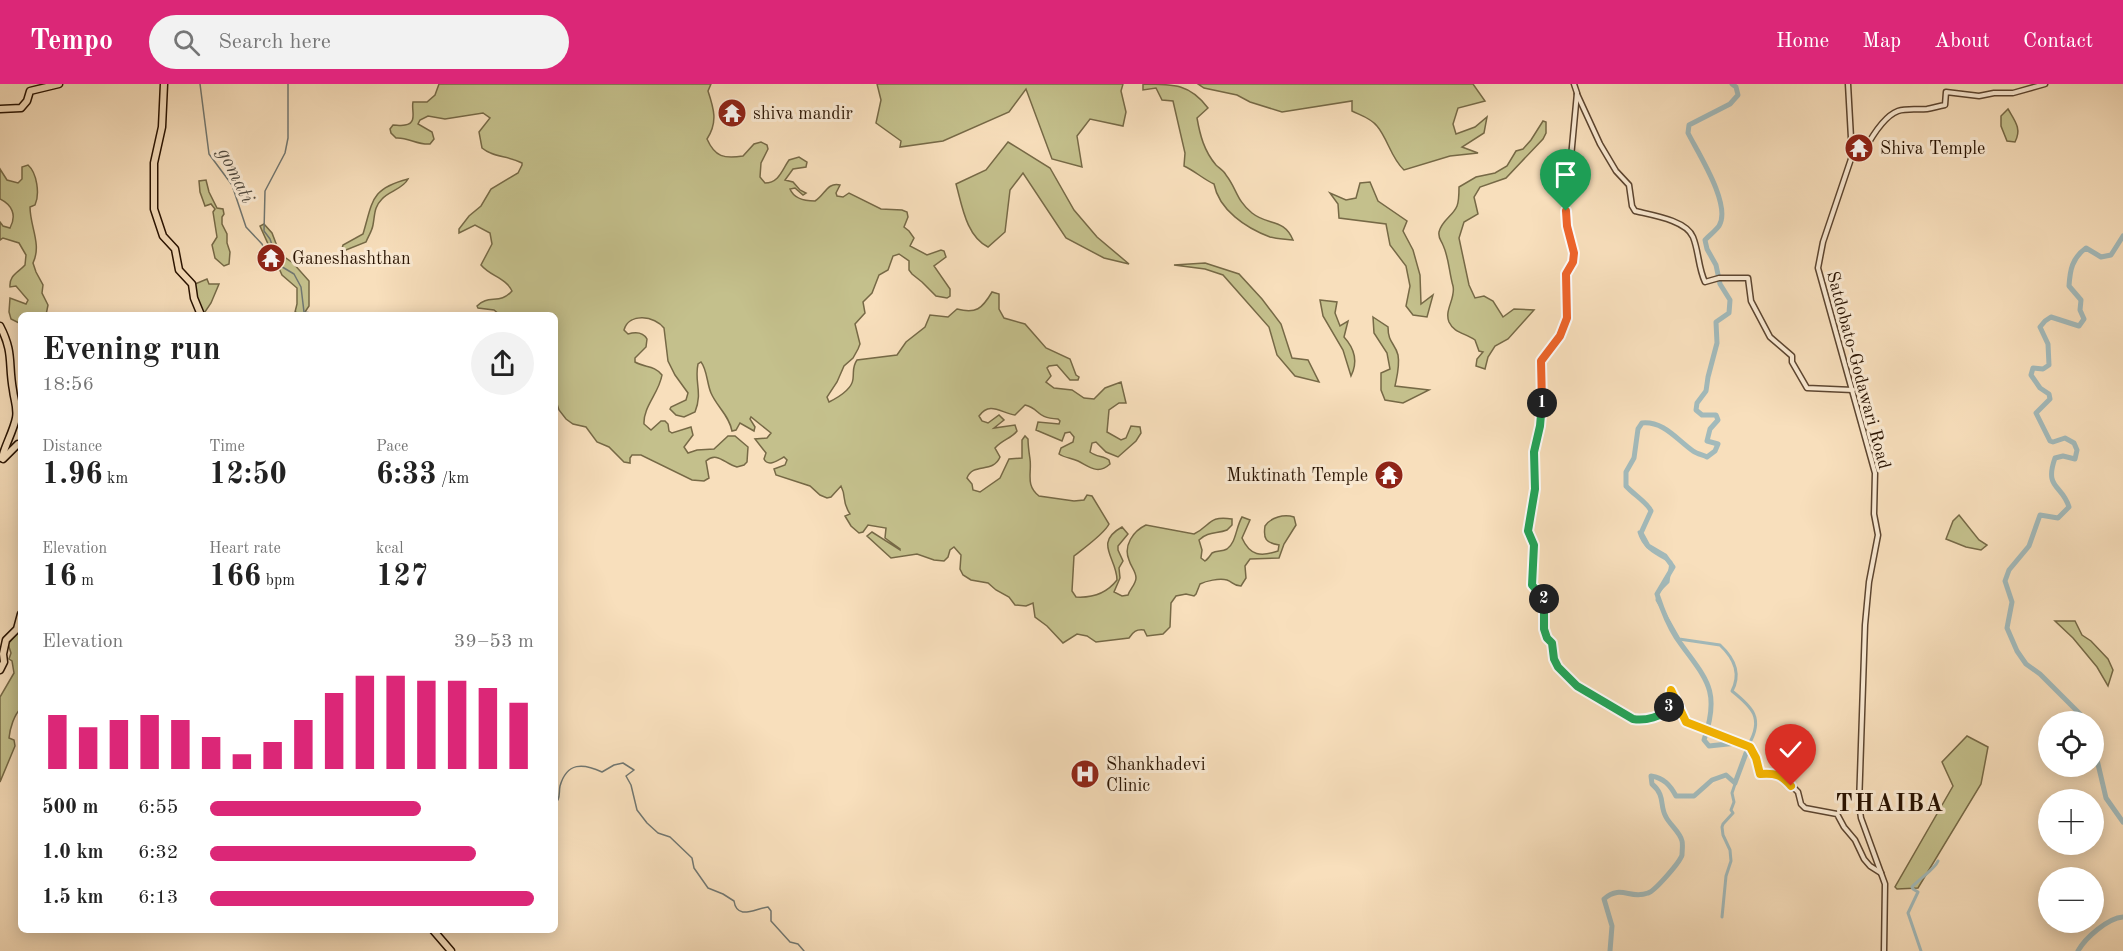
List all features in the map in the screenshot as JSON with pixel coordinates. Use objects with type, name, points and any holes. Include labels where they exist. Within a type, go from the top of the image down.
[{"type":"main road","points":[[0,109],[21,108],[27,101],[30,91],[59,84]]},
{"type":"main road","points":[[164,84],[162,127],[154,163],[155,215],[163,236],[174,245],[179,270],[192,284],[194,298],[200,312]]},
{"type":"main road","points":[[0,326],[11,357],[13,392],[17,407],[13,427],[2,458],[6,457],[18,444]]},
{"type":"main road","points":[[0,670],[4,662],[6,640],[18,625]]},
{"type":"main road","points":[[436,933],[452,951]]},
{"type":"street","points":[[1574,84],[1600,144],[1616,171],[1629,185],[1635,211],[1686,227],[1693,238],[1705,282],[1719,278],[1748,278],[1750,301],[1770,337],[1792,356],[1792,362],[1807,388],[1853,390]]},
{"type":"street","name":"Satdobato-Godawari Road","points":[[1848,84],[1853,151],[1820,252],[1818,268],[1822,289],[1874,466],[1874,514],[1878,535],[1869,582],[1865,625],[1859,809],[1885,890],[1884,951]]},
{"type":"street","points":[[1853,151],[1864,151],[1872,136],[1891,114],[1946,105],[1946,92],[1979,96],[2013,93],[2045,84]]},
{"type":"street","points":[[1576,93],[1566,211],[1573,251],[1573,262],[1566,274],[1565,291],[1568,311],[1560,336],[1544,355],[1541,363],[1542,409],[1534,452],[1535,489],[1528,531],[1534,545],[1532,585],[1544,600],[1544,629],[1547,638],[1552,643],[1554,659],[1570,680],[1637,720],[1666,712],[1669,708],[1670,691],[1673,691],[1686,722],[1750,747],[1756,758],[1758,773],[1776,773],[1783,777],[1798,792],[1803,807],[1838,814],[1864,859],[1881,873]]},
{"type":"shaded area","points":[[439,84],[711,84],[708,91],[714,121],[707,139],[717,153],[725,157],[743,156],[754,144],[761,142],[767,145],[768,149],[761,163],[760,177],[765,183],[774,181],[789,160],[799,157],[807,162],[806,167],[793,169],[785,180],[793,182],[806,193],[803,195],[795,188],[790,189],[797,197],[815,201],[832,185],[840,185],[837,196],[843,197],[849,193],[881,209],[907,212],[908,217],[904,227],[914,238],[910,246],[927,255],[944,251],[946,257],[934,266],[950,289],[950,296],[947,298],[936,296],[912,274],[909,270],[909,261],[899,254],[893,256],[888,270],[879,275],[872,293],[863,302],[865,313],[855,324],[860,344],[853,358],[844,366],[827,397],[829,402],[840,396],[852,383],[857,360],[897,355],[906,342],[925,327],[930,315],[948,317],[957,309],[969,311],[978,309],[992,292],[999,294],[999,309],[1004,318],[1025,324],[1046,348],[1070,359],[1079,377],[1078,380],[1070,380],[1057,365],[1049,366],[1047,368],[1051,376],[1046,382],[1054,388],[1072,390],[1084,398],[1094,399],[1105,388],[1121,382],[1126,403],[1119,403],[1109,410],[1107,432],[1121,440],[1126,438],[1131,426],[1140,427],[1141,433],[1136,441],[1118,457],[1106,452],[1096,442],[1092,443],[1090,452],[1109,460],[1110,464],[1102,469],[1094,469],[1059,454],[1061,448],[1073,442],[1074,437],[1070,432],[1065,433],[1062,441],[1036,430],[1038,422],[1059,424],[1058,419],[1045,417],[1025,405],[1015,415],[996,409],[987,409],[979,416],[982,421],[988,423],[999,415],[1004,420],[994,428],[1015,425],[1017,431],[995,448],[1000,457],[997,462],[970,473],[967,478],[973,490],[980,492],[1000,478],[1009,459],[1022,458],[1022,440],[1025,436],[1028,439],[1030,479],[1035,492],[1039,496],[1074,501],[1084,500],[1087,495],[1092,496],[1109,524],[1099,536],[1074,556],[1072,591],[1076,597],[1099,594],[1117,580],[1108,545],[1113,533],[1122,527],[1128,534],[1118,546],[1123,561],[1119,568],[1120,578],[1114,592],[1122,596],[1128,595],[1136,580],[1127,555],[1128,544],[1133,535],[1146,525],[1194,534],[1214,520],[1232,519],[1232,525],[1227,530],[1209,534],[1199,540],[1202,550],[1201,558],[1205,561],[1212,553],[1225,550],[1230,546],[1242,517],[1250,520],[1242,538],[1252,552],[1266,554],[1278,551],[1279,545],[1266,540],[1265,526],[1278,517],[1294,517],[1296,525],[1284,544],[1279,558],[1250,559],[1245,566],[1246,578],[1241,586],[1227,580],[1213,580],[1200,584],[1194,596],[1186,594],[1176,596],[1171,603],[1170,627],[1163,634],[1147,636],[1144,630],[1139,630],[1129,638],[1096,642],[1087,636],[1077,634],[1063,643],[1035,617],[1033,603],[1026,606],[1015,605],[1009,597],[988,583],[971,580],[963,575],[960,569],[961,555],[954,547],[944,561],[917,554],[891,558],[867,536],[872,532],[900,550],[885,538],[886,528],[868,525],[863,532],[859,533],[851,526],[845,516],[850,514],[841,486],[831,497],[827,498],[810,486],[776,475],[774,469],[785,465],[787,460],[784,457],[768,463],[764,459],[766,453],[755,439],[767,438],[771,433],[751,417],[755,427],[754,431],[740,423],[736,430],[732,431],[728,420],[711,393],[701,362],[697,370],[698,399],[695,412],[684,417],[676,415],[670,409],[671,407],[686,400],[688,393],[668,361],[664,328],[655,321],[642,318],[631,320],[624,330],[628,334],[641,334],[647,339],[646,347],[635,358],[635,362],[656,370],[662,375],[646,412],[644,424],[651,430],[661,421],[665,421],[672,433],[691,427],[693,435],[684,447],[688,453],[714,449],[728,436],[735,436],[748,447],[747,462],[737,467],[714,457],[710,458],[706,461],[709,478],[704,481],[692,480],[641,455],[632,455],[630,463],[624,462],[609,447],[597,442],[586,427],[573,424],[559,410],[558,312],[496,312],[478,308],[481,302],[503,298],[512,291],[506,283],[481,265],[492,244],[490,233],[475,225],[459,233],[459,229],[481,206],[491,189],[518,173],[522,163],[482,148],[479,132],[490,118],[483,113],[445,119],[428,116],[420,120],[418,124],[432,132],[434,139],[430,144],[396,138],[391,133],[390,129],[393,125],[404,125],[411,122],[413,102],[427,102],[435,95]]},
{"type":"shaded area","points":[[877,84],[1123,84],[1121,91],[1126,112],[1123,126],[1090,119],[1077,136],[1082,167],[1052,159],[1026,89],[1009,112],[943,141],[900,147],[901,141],[876,123],[881,100]]},
{"type":"shaded area","points":[[1143,84],[1180,87],[1195,94],[1201,100],[1208,108],[1197,118],[1208,154],[1225,174],[1247,208],[1258,217],[1285,228],[1293,240],[1270,237],[1243,223],[1221,202],[1214,184],[1184,166],[1185,153],[1173,101],[1162,100],[1156,88],[1143,90]]},
{"type":"shaded area","points":[[1198,84],[1473,84],[1485,101],[1458,108],[1453,124],[1456,134],[1475,127],[1487,117],[1484,133],[1462,147],[1478,153],[1450,156],[1404,170],[1375,123],[1352,111],[1352,101],[1282,112],[1250,102],[1237,95],[1204,88]]},
{"type":"shaded area","points":[[2008,109],[2018,129],[2015,142],[2007,141],[2001,126],[2001,116]]},
{"type":"shaded area","points":[[1543,121],[1546,122],[1546,133],[1543,139],[1506,178],[1480,187],[1474,197],[1478,214],[1464,222],[1459,238],[1469,285],[1475,298],[1484,296],[1493,301],[1503,317],[1514,309],[1534,310],[1508,339],[1495,346],[1488,357],[1485,369],[1476,366],[1477,359],[1483,352],[1479,351],[1475,340],[1457,331],[1449,322],[1448,313],[1453,286],[1447,255],[1439,232],[1457,206],[1459,187],[1476,177],[1495,173],[1507,166],[1516,151],[1523,149],[1531,140]]},
{"type":"shaded area","points":[[1008,142],[1050,168],[1074,210],[1097,237],[1129,264],[1104,258],[1066,238],[1023,173],[1010,190],[1005,232],[988,247],[981,242],[966,219],[956,184],[986,170]]},
{"type":"shaded area","points":[[28,165],[35,178],[37,200],[35,205],[30,207],[36,242],[33,263],[43,285],[42,293],[48,305],[47,312],[18,312],[18,322],[11,319],[10,298],[26,304],[28,300],[16,286],[10,287],[10,283],[12,277],[25,265],[26,255],[19,243],[3,238],[0,240],[0,222],[3,226],[10,228],[13,215],[8,204],[0,199],[0,169],[7,180],[18,183],[22,179],[22,167]]},
{"type":"shaded area","points":[[408,179],[379,202],[366,242],[341,252],[343,245],[363,234],[372,205],[380,192],[386,187]]},
{"type":"shaded area","points":[[206,180],[217,208],[223,209],[222,224],[227,234],[230,252],[229,264],[224,266],[215,258],[212,245],[217,237],[213,212],[215,209],[211,204],[205,206],[200,192],[199,181]]},
{"type":"shaded area","points":[[1370,182],[1378,201],[1407,221],[1403,231],[1413,250],[1420,275],[1421,304],[1433,295],[1427,317],[1413,315],[1406,306],[1410,286],[1406,266],[1390,245],[1386,224],[1339,218],[1338,204],[1330,193],[1346,200],[1356,198],[1360,183]]},
{"type":"shaded area","points":[[264,224],[272,233],[280,254],[293,263],[309,281],[309,306],[305,312],[295,312],[297,288],[282,275],[260,226]]},
{"type":"shaded area","points":[[1205,263],[1239,274],[1281,324],[1292,358],[1308,360],[1319,382],[1295,376],[1277,355],[1269,327],[1223,275],[1205,269],[1174,265]]},
{"type":"shaded area","points":[[207,279],[209,284],[219,284],[205,312],[202,312],[196,297],[195,284]]},
{"type":"shaded area","points":[[1320,300],[1337,302],[1335,313],[1340,326],[1348,321],[1344,337],[1351,346],[1354,356],[1351,376],[1343,350],[1323,316]]},
{"type":"shaded area","points":[[1373,317],[1388,327],[1389,336],[1397,351],[1398,367],[1395,386],[1429,390],[1403,403],[1385,400],[1381,390],[1381,373],[1390,369],[1387,353],[1374,333]]},
{"type":"shaded area","points":[[1959,515],[1979,540],[1987,545],[1981,550],[1946,539],[1953,521]]},
{"type":"shaded area","points":[[2055,621],[2075,621],[2082,635],[2108,659],[2113,670],[2108,686],[2097,667],[2073,638]]},
{"type":"shaded area","points":[[18,632],[18,712],[11,726],[9,738],[14,740],[15,746],[0,782],[0,697],[14,673],[12,661],[9,659],[11,653],[8,644]]},
{"type":"shaded area","points":[[1967,736],[1988,747],[1981,784],[1918,888],[1897,889],[1895,887],[1953,786],[1942,762]]},
{"type":"waterway","name":"gomati","points":[[200,84],[209,154],[232,185],[246,227],[262,244],[268,258],[277,264]]},
{"type":"waterway","points":[[288,84],[288,138],[285,153],[265,191],[264,231],[270,239],[279,265],[294,274],[301,287],[304,312]]},
{"type":"waterway","points":[[1610,951],[1612,926],[1604,899],[1621,892],[1636,895],[1648,893],[1667,876],[1682,855],[1681,838],[1666,817],[1661,797],[1652,784],[1651,776],[1660,778],[1676,796],[1694,796],[1712,780],[1726,775],[1735,783],[1748,748],[1737,743],[1709,746],[1704,740],[1711,707],[1707,684],[1673,632],[1657,594],[1673,567],[1665,556],[1648,546],[1641,533],[1651,511],[1626,486],[1626,472],[1634,458],[1638,429],[1642,423],[1664,428],[1693,451],[1707,457],[1715,451],[1718,444],[1707,441],[1710,429],[1718,420],[1716,415],[1702,415],[1696,410],[1697,403],[1706,391],[1717,343],[1716,322],[1729,313],[1730,300],[1720,284],[1716,265],[1705,240],[1719,226],[1722,217],[1721,205],[1712,179],[1688,133],[1689,125],[1730,104],[1738,95],[1736,87],[1732,84]]},
{"type":"waterway","points":[[2077,711],[2040,674],[2026,664],[2017,651],[2007,628],[2012,602],[2005,581],[2009,570],[2029,546],[2040,515],[2058,518],[2069,507],[2055,486],[2052,468],[2055,458],[2063,456],[2075,459],[2077,450],[2074,443],[2065,438],[2050,441],[2036,413],[2050,399],[2049,394],[2040,388],[2031,375],[2033,368],[2043,369],[2049,365],[2048,344],[2040,327],[2051,317],[2079,326],[2084,319],[2080,310],[2081,300],[2069,286],[2075,260],[2086,248],[2101,257],[2111,255],[2123,236]]},
{"type":"waterway","points":[[1639,532],[1648,547],[1671,562],[1668,582],[1658,592],[1657,600],[1679,639],[1720,645],[1735,666],[1736,678],[1732,691],[1754,714],[1755,727],[1749,744]]},
{"type":"waterway","points":[[1722,917],[1726,876],[1731,861],[1730,850],[1722,827],[1733,813],[1731,810],[1734,802],[1732,793],[1747,748]]},
{"type":"waterway","points":[[558,800],[563,778],[571,769],[582,766],[602,772],[623,763],[634,770],[626,776],[631,785],[637,810],[658,833],[670,837],[692,858],[694,868],[708,888],[734,901],[739,911],[748,912],[768,907],[771,911],[771,921],[790,942],[798,944],[804,951]]},
{"type":"waterway","points":[[2101,777],[2106,798],[2123,822]]},
{"type":"waterway","points":[[1921,951],[1908,913],[1918,892],[1912,887],[1938,861]]},
{"type":"waterway","points":[[2078,951],[2098,930],[2111,921],[2123,917]]},
{"type":"place","name":"shiva mandir","points":[[732,113]]},
{"type":"place","name":"Shiva Temple","points":[[1859,148]]},
{"type":"place","name":"Ganeshashthan","points":[[271,258]]},
{"type":"place","name":"Muktinath Temple","points":[[1389,475]]},
{"type":"place","name":"Shankhadevi Clinic","points":[[1085,774]]},
{"type":"district","name":"THAIBA","points":[[1890,803]]},
{"type":"route","points":[[1566,211],[1567,226],[1574,253],[1573,262],[1566,274],[1565,291],[1568,311],[1564,329],[1541,361],[1542,409],[1534,452],[1535,489],[1528,531],[1534,545],[1532,585],[1544,600],[1544,629],[1548,640],[1552,643],[1554,659],[1558,667],[1577,686],[1633,719],[1643,720],[1666,712],[1669,708],[1670,691],[1673,691],[1686,722],[1750,747],[1754,751],[1758,773],[1762,775],[1776,773],[1791,786]]}]
